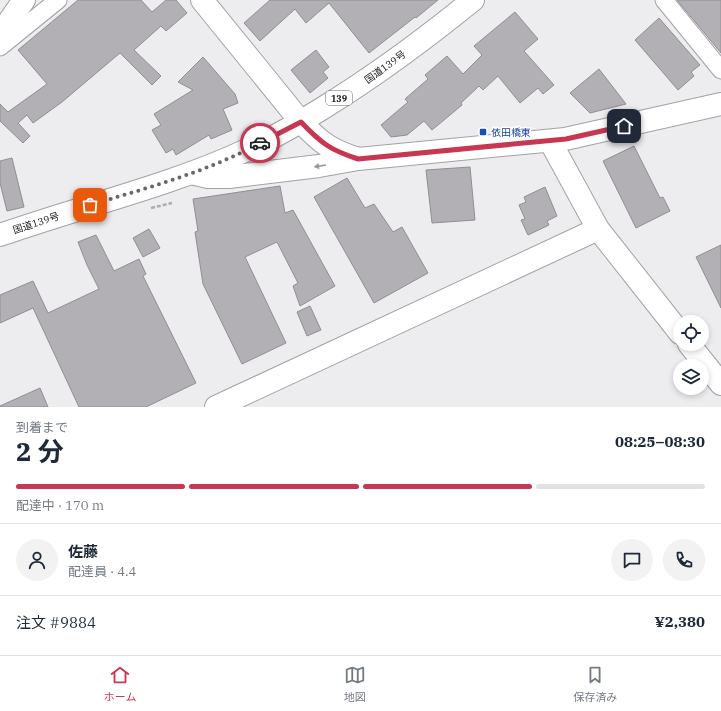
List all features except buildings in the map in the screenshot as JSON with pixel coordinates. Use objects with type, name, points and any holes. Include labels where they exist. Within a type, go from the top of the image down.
[{"type":"main road","points":[[0,34],[24,0]]},
{"type":"main road","points":[[202,0],[301,122],[327,146],[342,154],[358,159]]},
{"type":"main road","name":"国道139号","points":[[0,235],[191,174],[250,149],[301,122],[359,85],[444,24],[473,0]]},
{"type":"main road","points":[[191,174],[208,177],[229,177],[319,166],[358,159],[550,141],[580,136],[721,104]]},
{"type":"main road","points":[[550,141],[598,229],[673,324]]},
{"type":"main road","points":[[216,407],[598,229]]},
{"type":"main road","points":[[695,351],[721,384]]},
{"type":"street","points":[[0,47],[58,0]]},
{"type":"street","points":[[664,0],[721,70]]},
{"type":"way so far","points":[[90,205],[191,174],[250,149],[260,143]]},
{"type":"place","name":"依田橋東","points":[[483,132]]},
{"type":"route","points":[[260,143],[301,122],[327,146],[342,154],[358,159],[566,139],[624,126]]}]
